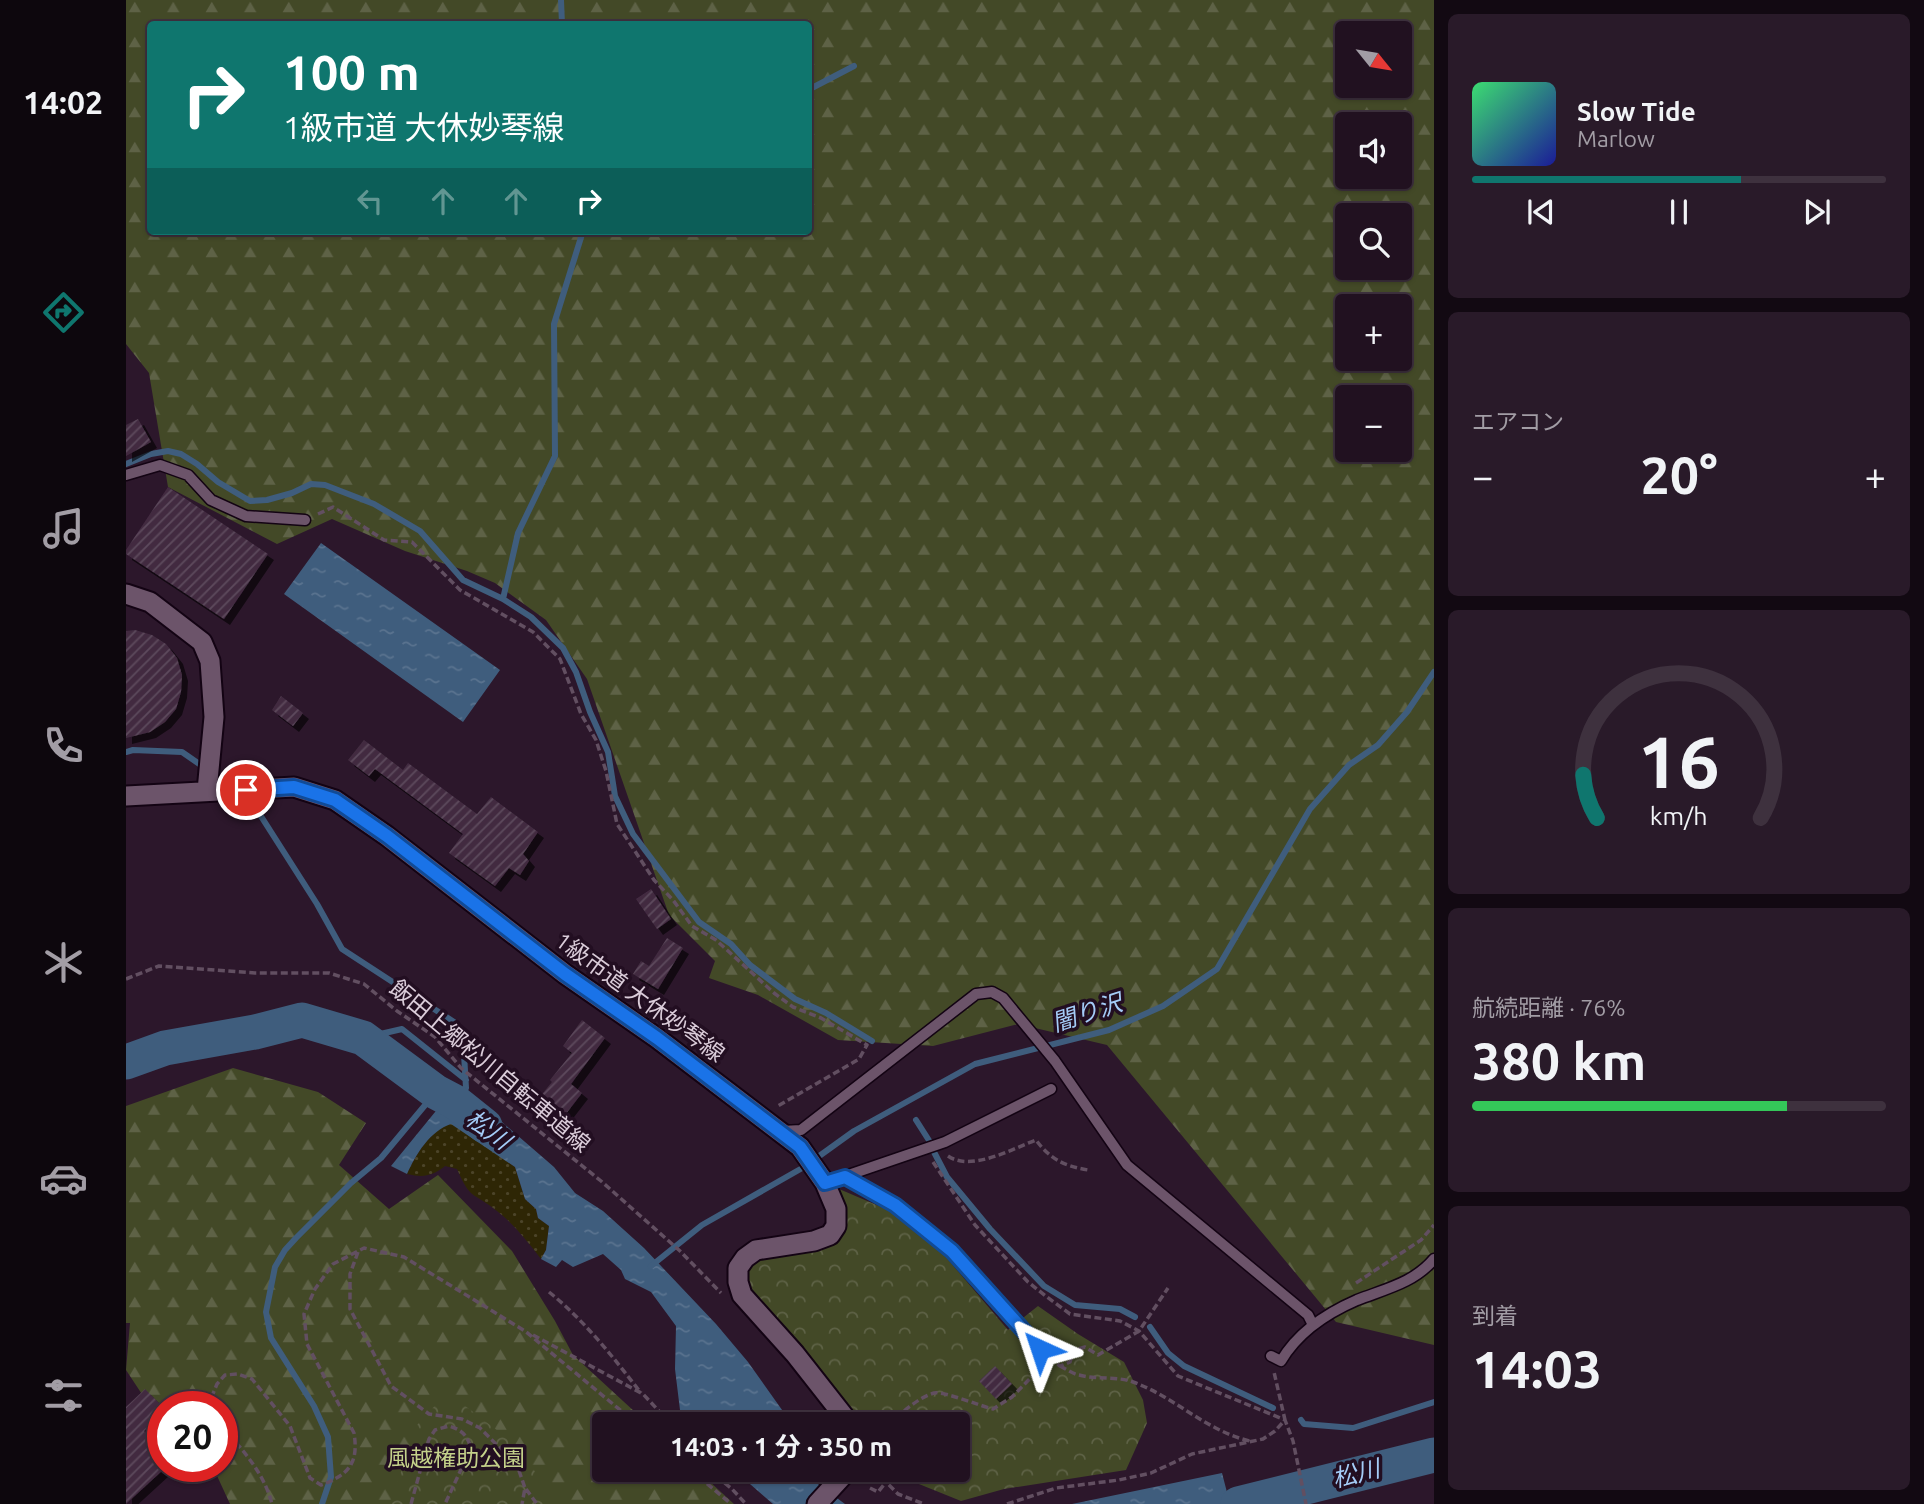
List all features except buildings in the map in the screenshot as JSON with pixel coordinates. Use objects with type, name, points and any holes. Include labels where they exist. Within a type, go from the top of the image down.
[{"type":"street","points":[[126,594],[150,602],[202,642],[210,661],[212,686],[213,788]]},
{"type":"street","name":"1級市道 大休妙琴線","points":[[126,796],[213,788],[294,787],[335,800],[387,836],[565,974],[657,1038],[800,1147],[821,1176],[836,1209],[836,1226],[830,1235],[814,1241],[756,1250],[745,1258],[738,1268],[738,1282],[742,1294],[795,1354],[841,1412]]},
{"type":"street","points":[[817,1504],[837,1482]]},
{"type":"lane","points":[[126,475],[160,465],[188,475],[211,500],[246,516],[305,520]]},
{"type":"lane","points":[[779,1131],[801,1130],[976,994],[992,992],[1003,998],[1055,1060],[1127,1165],[1308,1315],[1313,1325]]},
{"type":"lane","points":[[821,1176],[845,1177],[945,1142],[1051,1089]]},
{"type":"lane","points":[[845,1177],[895,1205],[952,1251],[1040,1349]]},
{"type":"lane","points":[[1271,1356],[1281,1361],[1313,1325],[1335,1310],[1403,1284],[1424,1271],[1434,1259]]},
{"type":"path","points":[[305,520],[333,508],[383,540],[412,542],[460,590],[533,632],[560,659],[581,713],[596,740],[606,771],[617,824],[654,880],[692,926],[716,940],[774,993],[793,1007],[821,1018],[867,1045],[859,1059],[778,1106],[756,1114]]},
{"type":"path","name":"飯田上郷松川自転車道線","points":[[126,979],[159,966],[255,973],[329,973],[364,984],[435,1037],[461,1068],[601,1181],[680,1251]]},
{"type":"path","points":[[945,1142],[943,1151],[961,1163],[989,1158],[1036,1140],[1045,1153],[1056,1161],[1088,1170]]},
{"type":"path","points":[[925,1149],[975,1224],[1028,1282],[1070,1314],[1120,1321],[1139,1331],[1178,1376],[1285,1420]]},
{"type":"path","points":[[1361,1288],[1353,1285],[1421,1240],[1434,1224]]},
{"type":"path","points":[[214,1391],[225,1375],[237,1374],[252,1379],[290,1426],[310,1478],[321,1485],[341,1477],[353,1462],[356,1445],[354,1433],[306,1344],[304,1314],[315,1289],[332,1264],[364,1248],[404,1257],[525,1331],[643,1394]]},
{"type":"path","points":[[358,1252],[351,1274],[350,1310],[391,1386],[429,1414],[462,1419],[481,1428],[517,1465],[525,1488],[537,1504]]},
{"type":"path","points":[[1060,1366],[1070,1362],[1074,1350],[1085,1347],[1097,1355],[1139,1331],[1168,1288]]},
{"type":"path","points":[[549,1292],[572,1310],[660,1412]]},
{"type":"path","points":[[525,1331],[623,1412]]},
{"type":"path","points":[[1040,1349],[1060,1366],[1078,1375],[1130,1380],[1160,1394],[1186,1412],[1232,1437],[1252,1441]]},
{"type":"path","points":[[1271,1356],[1306,1504]]},
{"type":"path","points":[[903,1412],[935,1393],[953,1395],[969,1403],[993,1409],[1012,1397],[1050,1359]]},
{"type":"path","points":[[1007,1504],[1056,1488],[1152,1473],[1192,1454],[1264,1439],[1276,1431],[1285,1420]]},
{"type":"path","points":[[411,1504],[429,1439],[435,1430],[449,1426],[468,1437],[471,1448],[445,1504]]},
{"type":"path","points":[[238,1445],[250,1458],[269,1492],[272,1504]]},
{"type":"path","points":[[705,1482],[732,1504]]},
{"type":"path","points":[[723,1482],[746,1504]]},
{"type":"path","points":[[870,1489],[877,1492],[886,1482],[898,1494],[923,1504]]},
{"type":"path","points":[[522,1504],[525,1488]]},
{"type":"green space","points":[[126,0],[1434,0],[1434,1345],[1336,1322],[1107,1045],[1018,1024],[933,1046],[838,1040],[758,995],[709,978],[715,961],[669,915],[587,679],[546,620],[495,583],[405,551],[332,519],[277,544],[168,487],[149,373],[126,344]]},
{"type":"green space","points":[[233,1068],[318,1092],[366,1123],[339,1165],[389,1209],[438,1175],[512,1251],[573,1355],[635,1412],[592,1412],[592,1482],[710,1482],[734,1504],[230,1504],[220,1482],[238,1482],[238,1391],[147,1391],[147,1402],[126,1370],[130,1323],[126,1323],[126,1106]]},
{"type":"green space","points":[[825,1183],[893,1212],[945,1256],[1008,1330],[1038,1306],[1124,1362],[1143,1400],[1147,1423],[1126,1470],[1004,1489],[961,1501],[914,1482],[970,1482],[970,1412],[840,1412],[742,1295],[745,1258],[830,1235]]},
{"type":"green space","name":"風越権助公園","points":[[441,1399],[464,1405],[520,1448],[551,1497],[562,1504],[390,1504],[417,1425]]},
{"type":"sand","points":[[451,1123],[515,1167],[525,1199],[536,1209],[538,1218],[549,1226],[546,1250],[541,1259],[509,1222],[469,1191],[457,1169],[445,1166],[428,1175],[407,1174],[424,1144]]},
{"type":"water","points":[[321,543],[500,670],[463,722],[284,594]]},
{"type":"water","points":[[453,1090],[487,1109],[554,1167],[575,1193],[603,1211],[644,1248],[716,1324],[748,1362],[783,1412],[682,1412],[675,1369],[676,1326],[651,1292],[625,1279],[621,1270],[603,1254],[573,1267],[562,1260],[556,1267],[541,1259],[546,1250],[549,1226],[538,1218],[536,1209],[525,1199],[515,1167],[451,1124],[443,1127],[424,1144],[407,1174],[391,1166]]},
{"type":"water","points":[[1222,1473],[1230,1504],[1072,1504]]},
{"type":"water","points":[[748,1482],[815,1482],[845,1504],[773,1504]]},
{"type":"waterway","points":[[561,0],[562,21]]},
{"type":"waterway","points":[[812,88],[854,66]]},
{"type":"waterway","points":[[503,599],[518,533],[555,456],[554,324],[582,235]]},
{"type":"waterway","points":[[126,464],[151,454],[168,451],[181,454],[218,482],[250,501],[267,500],[311,484],[325,485],[374,504],[420,531],[463,580],[503,599],[531,617],[563,648],[576,672],[608,752],[615,796],[633,834],[699,922],[731,944],[750,965],[795,999],[826,1013],[872,1041]]},
{"type":"waterway","name":"闇り沢","points":[[651,1266],[702,1225],[804,1167],[854,1131],[975,1064],[1109,1030],[1163,1006],[1217,969],[1310,809],[1349,765],[1378,745],[1407,712],[1434,672]]},
{"type":"waterway","points":[[126,752],[182,752],[231,786]]},
{"type":"waterway","points":[[246,796],[317,904],[342,949],[454,1022],[467,1037],[464,1054],[466,1088],[457,1101]]},
{"type":"waterway","name":"松川","points":[[126,1062],[165,1048],[255,1032],[302,1020],[363,1038],[485,1126]]},
{"type":"waterway","points":[[363,1038],[402,1029],[466,1080]]},
{"type":"waterway","points":[[322,1504],[331,1477],[328,1437],[314,1406],[271,1338],[266,1312],[275,1267],[296,1238],[351,1183],[381,1158],[436,1092]]},
{"type":"waterway","points":[[916,1120],[930,1142]]},
{"type":"waterway","points":[[934,1152],[947,1177],[990,1229],[1044,1286],[1075,1305],[1120,1309],[1135,1317]]},
{"type":"waterway","points":[[1150,1327],[1168,1353],[1184,1366],[1273,1408]]},
{"type":"waterway","points":[[1301,1420],[1304,1424],[1353,1428],[1434,1402]]},
{"type":"waterway","name":"松川","points":[[1238,1504],[1434,1455]]},
{"type":"route","points":[[246,790],[294,787],[335,800],[387,836],[565,974],[657,1038],[800,1147],[825,1183],[845,1177],[895,1205],[952,1251],[1040,1349]]}]
